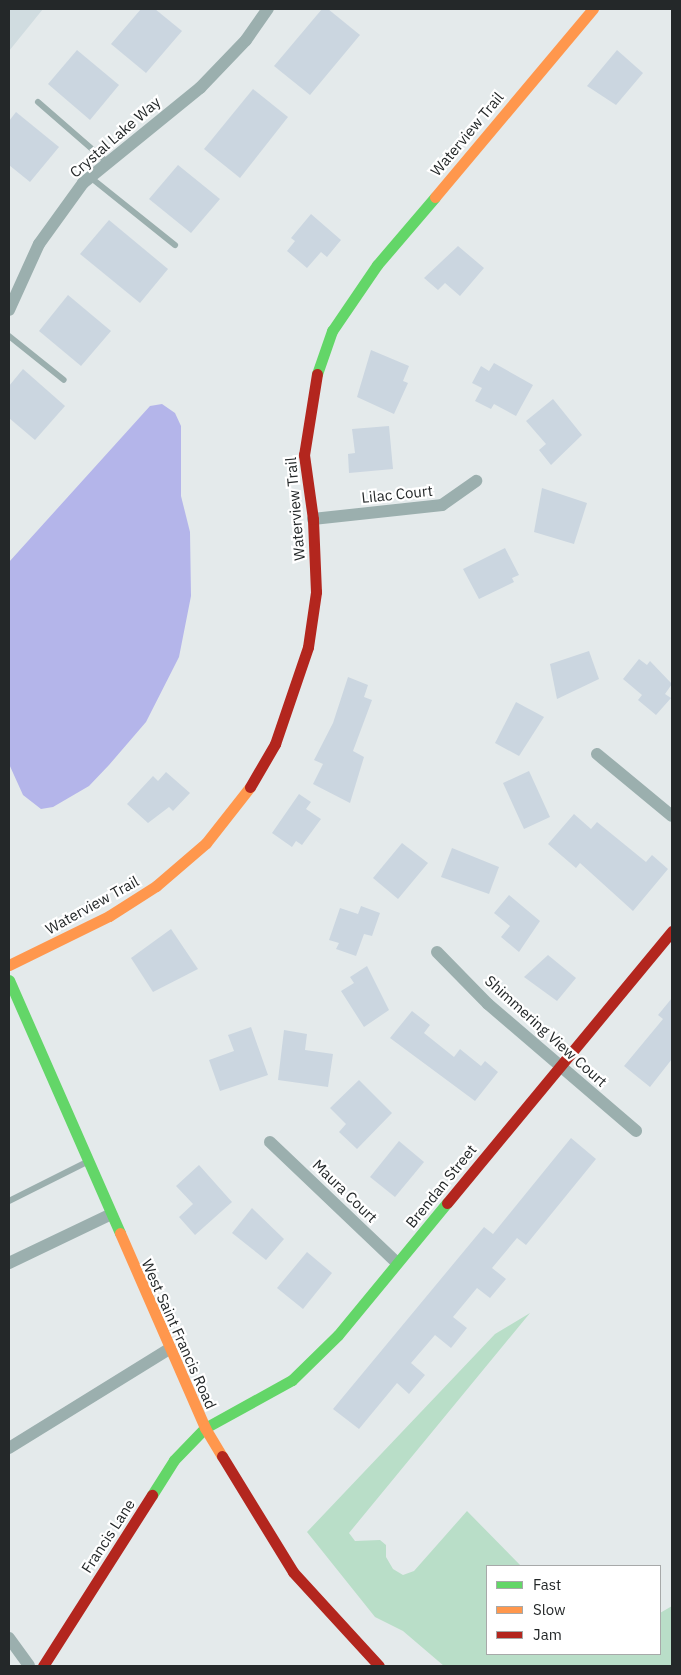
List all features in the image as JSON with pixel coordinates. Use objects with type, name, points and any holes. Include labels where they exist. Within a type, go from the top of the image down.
[{"type":"street","name":"Crystal Lake Way","points":[[9,306],[39,244],[90,177],[200,88],[246,40],[268,9]]},
{"type":"street","name":"Waterview Trail","points":[[9,965],[109,916],[156,886],[206,843],[244,797],[275,744],[308,647],[316,592],[313,518],[304,455],[306,424],[318,366],[332,331],[377,265],[592,9]]},
{"type":"street","name":"Lilac Court","points":[[313,518],[442,505],[476,481]]},
{"type":"street","points":[[598,754],[672,816]]},
{"type":"street","name":"Brendan Street","points":[[205,1428],[292,1380],[338,1334],[672,931]]},
{"type":"street","name":"Shimmering View Court","points":[[437,952],[488,1004],[636,1131]]},
{"type":"street","name":"West Saint Francis Road","points":[[9,980],[109,1215],[205,1428],[293,1572],[379,1666]]},
{"type":"street","name":"Maura Court","points":[[270,1142],[397,1263]]},
{"type":"street","points":[[9,1263],[109,1215]]},
{"type":"street","points":[[9,1448],[169,1349]]},
{"type":"street","name":"Francis Lane","points":[[43,1666],[174,1460],[205,1428]]},
{"type":"street","points":[[9,1638],[29,1666]]},
{"type":"lane","points":[[38,102],[107,162]]},
{"type":"lane","points":[[90,177],[175,245]]},
{"type":"lane","points":[[9,336],[64,380]]},
{"type":"lane","points":[[9,1201],[87,1162]]},
{"type":"shaded area","points":[[9,9],[43,9],[9,51]]},
{"type":"green space","points":[[530,1313],[349,1533],[355,1541],[380,1540],[386,1545],[386,1557],[393,1569],[403,1575],[414,1571],[467,1511],[520,1565],[486,1565],[486,1655],[661,1655],[661,1612],[672,1606],[672,1666],[444,1666],[403,1631],[375,1617],[307,1532],[495,1334]]},
{"type":"water","points":[[162,404],[175,413],[181,426],[181,496],[190,532],[191,596],[179,657],[146,722],[109,765],[89,786],[53,807],[41,809],[23,795],[9,764],[9,562],[150,406]]},
{"type":"building","points":[[141,9],[155,9],[182,31],[146,73],[111,44]]},
{"type":"building","points":[[322,9],[328,9],[360,35],[310,95],[274,66]]},
{"type":"building","points":[[77,50],[119,85],[90,120],[48,84]]},
{"type":"building","points":[[617,50],[643,73],[616,105],[587,86]]},
{"type":"building","points":[[253,89],[288,117],[240,178],[204,149]]},
{"type":"building","points":[[16,112],[59,147],[30,182],[9,165],[9,121]]},
{"type":"building","points":[[178,165],[220,199],[191,233],[149,199]]},
{"type":"building","points":[[311,214],[341,240],[327,257],[321,252],[307,268],[287,251],[295,241],[291,238]]},
{"type":"building","points":[[109,220],[168,269],[140,303],[80,254]]},
{"type":"building","points":[[458,246],[484,268],[460,296],[445,283],[438,290],[424,278]]},
{"type":"building","points":[[68,295],[111,331],[81,366],[39,331]]},
{"type":"building","points":[[371,350],[409,366],[403,381],[408,383],[394,414],[357,397]]},
{"type":"building","points":[[494,363],[533,385],[516,416],[494,404],[491,409],[475,401],[482,388],[472,383],[481,366],[489,371]]},
{"type":"building","points":[[23,369],[65,406],[35,440],[9,418],[9,386]]},
{"type":"building","points":[[553,399],[582,435],[551,465],[539,450],[546,444],[526,421]]},
{"type":"building","points":[[389,426],[393,469],[349,473],[348,454],[355,453],[352,429]]},
{"type":"building","points":[[542,488],[587,503],[574,544],[534,532]]},
{"type":"building","points":[[505,548],[519,575],[512,578],[514,582],[479,599],[463,569]]},
{"type":"building","points":[[589,651],[599,679],[557,699],[550,664]]},
{"type":"building","points":[[639,659],[647,665],[650,661],[672,684],[665,694],[671,698],[656,715],[638,700],[642,695],[623,679]]},
{"type":"building","points":[[348,677],[368,685],[364,697],[372,700],[353,751],[364,757],[350,803],[313,784],[323,764],[314,760],[333,723]]},
{"type":"building","points":[[516,702],[544,717],[519,756],[495,743]]},
{"type":"building","points":[[529,771],[550,817],[524,829],[503,783]]},
{"type":"building","points":[[166,772],[190,793],[173,811],[169,807],[148,823],[127,804],[153,776],[158,781]]},
{"type":"building","points":[[299,794],[311,802],[306,809],[321,819],[302,845],[296,841],[292,847],[272,833]]},
{"type":"building","points":[[574,814],[591,829],[597,822],[646,862],[652,855],[668,869],[633,911],[580,863],[576,868],[548,844]]},
{"type":"building","points":[[402,843],[428,863],[398,899],[373,878]]},
{"type":"building","points":[[452,848],[499,867],[489,894],[441,877]]},
{"type":"building","points":[[509,895],[540,921],[519,952],[501,937],[510,926],[494,913]]},
{"type":"building","points":[[361,906],[380,913],[372,936],[364,934],[356,956],[336,949],[339,943],[329,940],[340,908],[358,914]]},
{"type":"building","points":[[171,929],[198,969],[153,992],[131,958]]},
{"type":"building","points":[[548,955],[576,978],[557,1001],[524,977]]},
{"type":"building","points":[[367,966],[389,1010],[364,1027],[341,991],[354,983],[350,977]]},
{"type":"building","points":[[672,998],[672,1059],[650,1087],[624,1066],[663,1019],[658,1015]]},
{"type":"building","points":[[412,1011],[430,1025],[424,1033],[454,1057],[460,1049],[481,1066],[485,1061],[498,1072],[475,1101],[390,1038]]},
{"type":"building","points":[[251,1027],[268,1075],[220,1091],[209,1060],[234,1051],[228,1035]]},
{"type":"building","points":[[284,1030],[307,1034],[305,1050],[333,1054],[328,1087],[278,1080]]},
{"type":"building","points":[[359,1080],[392,1113],[357,1149],[339,1132],[346,1124],[330,1108]]},
{"type":"building","points":[[571,1138],[596,1159],[526,1245],[517,1238],[492,1268],[506,1279],[490,1298],[477,1288],[453,1317],[467,1328],[451,1348],[435,1335],[411,1363],[425,1375],[409,1394],[397,1383],[359,1429],[333,1409],[484,1227],[493,1234]]},
{"type":"building","points":[[399,1141],[424,1162],[395,1197],[370,1177]]},
{"type":"building","points":[[199,1165],[232,1202],[195,1235],[179,1217],[193,1204],[176,1186]]},
{"type":"building","points":[[252,1208],[284,1239],[266,1260],[232,1233]]},
{"type":"building","points":[[307,1252],[332,1273],[303,1309],[277,1288]]},
{"type":"traffic: fast","points":[[317,374],[332,331],[377,265],[435,197]]},
{"type":"traffic: fast","points":[[9,980],[120,1233]]},
{"type":"traffic: fast","points":[[152,1495],[174,1460],[205,1428],[292,1380],[338,1335],[447,1203]]},
{"type":"traffic: slow","points":[[435,197],[593,9]]},
{"type":"traffic: slow","points":[[9,965],[109,916],[156,886],[206,843],[250,787]]},
{"type":"traffic: slow","points":[[120,1233],[205,1428],[222,1456]]},
{"type":"traffic: jam","points":[[250,787],[275,744],[308,647],[316,592],[313,519],[304,455],[317,374]]},
{"type":"traffic: jam","points":[[447,1203],[672,931]]},
{"type":"traffic: jam","points":[[222,1456],[293,1572],[379,1666]]},
{"type":"traffic: jam","points":[[43,1666],[152,1495]]}]
